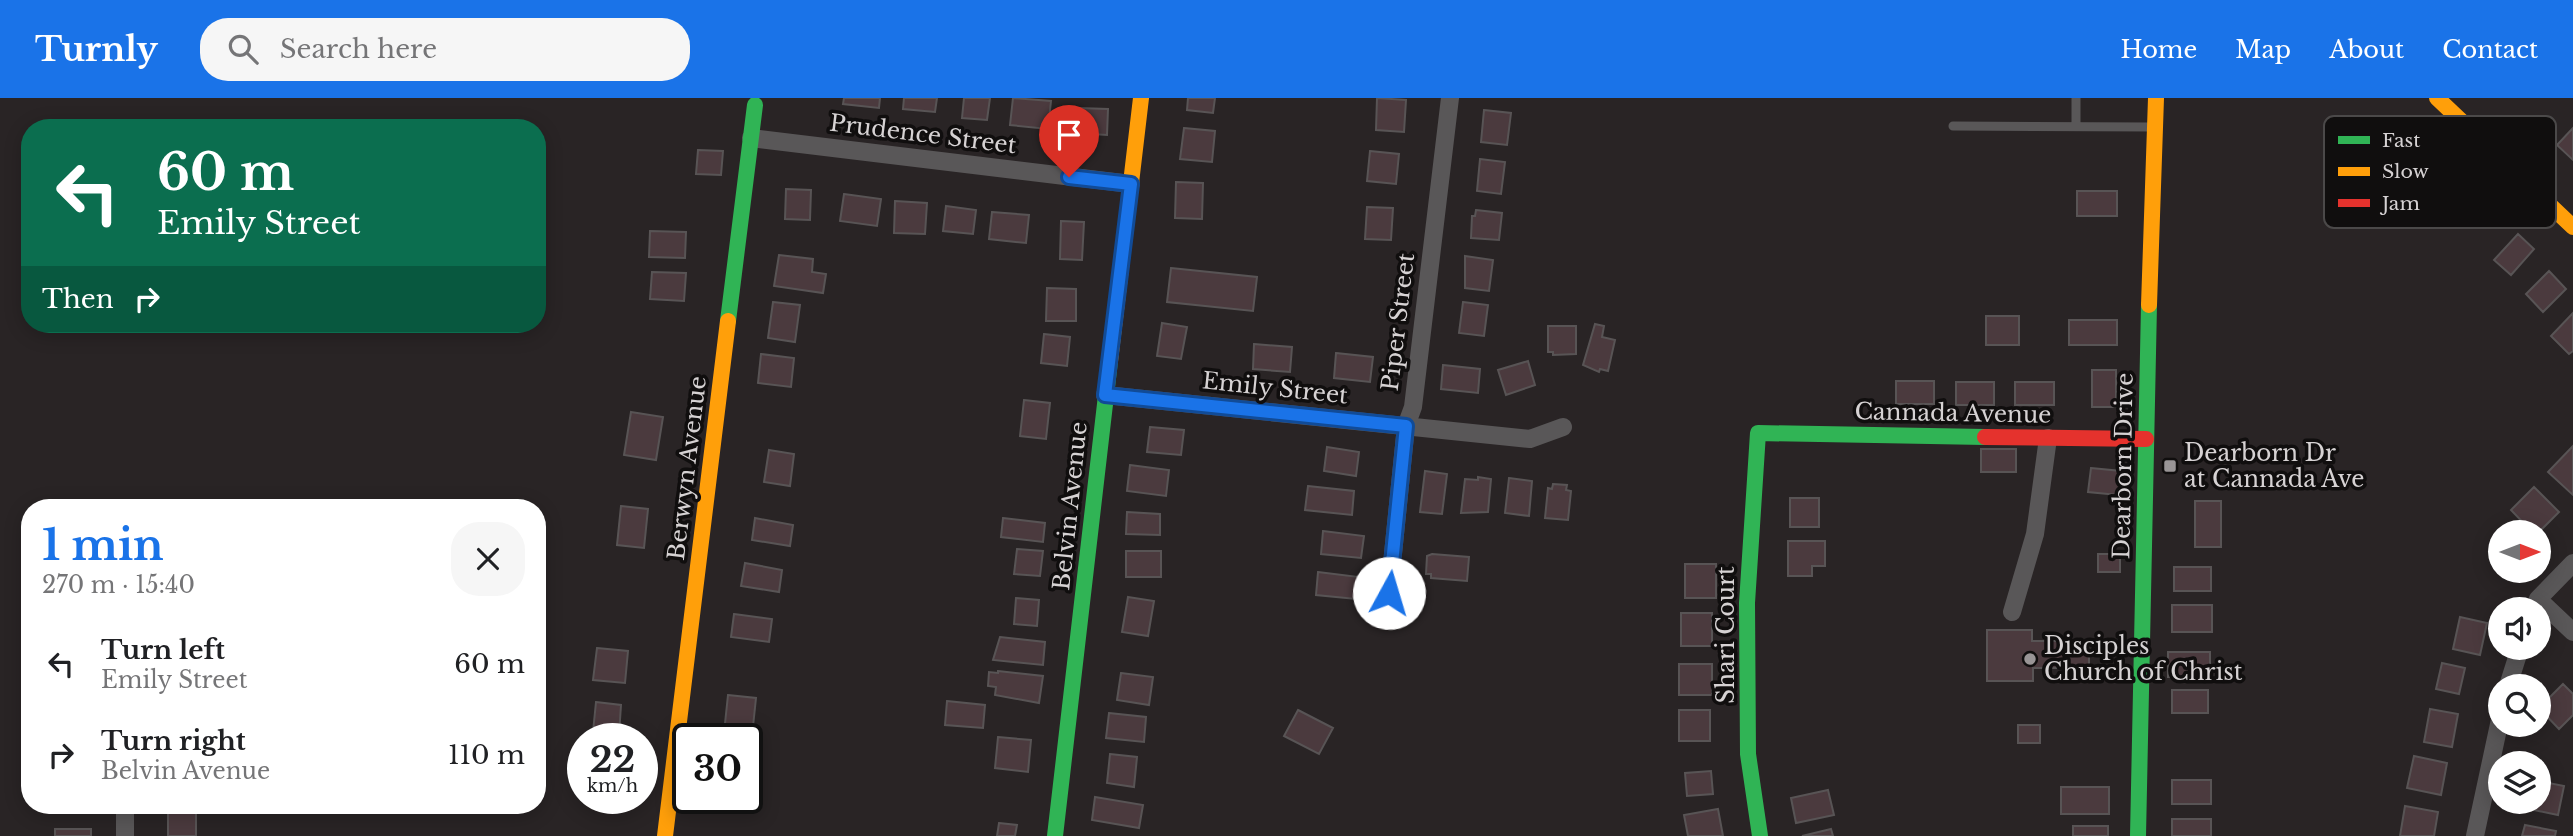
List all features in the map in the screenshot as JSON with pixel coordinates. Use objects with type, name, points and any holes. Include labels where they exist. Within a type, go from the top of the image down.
[{"type":"street","name":"Belvin Avenue","points":[[1055,836],[1141,98]]},
{"type":"street","name":"Piper Street","points":[[1389,593],[1406,426],[1413,407],[1450,98]]},
{"type":"street","name":"Dearborn Drive","points":[[2138,836],[2156,98]]},
{"type":"street","points":[[2437,98],[2456,116]]},
{"type":"street","name":"Berwyn Avenue","points":[[665,836],[755,105]]},
{"type":"street","name":"Prudence Street","points":[[751,138],[1131,184]]},
{"type":"street","points":[[2556,212],[2573,228]]},
{"type":"street","name":"Emily Street","points":[[1105,395],[1530,439],[1563,426]]},
{"type":"street","name":"Cannada Avenue","points":[[1758,433],[2146,439]]},
{"type":"street","name":"Shari Court","points":[[1758,433],[1747,603],[1748,740],[1752,795],[1760,836]]},
{"type":"street","points":[[2012,612],[2035,534],[2049,438]]},
{"type":"street","points":[[2542,597],[2573,563]]},
{"type":"street","points":[[2551,615],[2573,632]]},
{"type":"street","points":[[2474,836],[2496,737]]},
{"type":"street","points":[[125,814],[125,836]]},
{"type":"lane","points":[[2076,98],[2076,127]]},
{"type":"lane","points":[[1953,125],[2154,127]]},
{"type":"building","points":[[844,98],[880,98],[879,108],[843,104]]},
{"type":"building","points":[[904,98],[937,98],[935,112],[903,109]]},
{"type":"building","points":[[964,98],[990,98],[987,120],[962,118]]},
{"type":"building","points":[[1013,98],[1051,101],[1048,129],[1010,125]]},
{"type":"building","points":[[1188,98],[1215,98],[1213,113],[1187,110]]},
{"type":"building","points":[[1377,98],[1406,100],[1404,132],[1376,130]]},
{"type":"building","points":[[1078,108],[1108,109],[1107,135],[1077,133]]},
{"type":"building","points":[[1484,110],[1511,113],[1507,145],[1481,142]]},
{"type":"building","points":[[1184,128],[1215,131],[1212,162],[1180,159]]},
{"type":"building","points":[[2573,128],[2573,160],[2557,145]]},
{"type":"building","points":[[698,150],[723,151],[721,175],[696,174]]},
{"type":"building","points":[[1370,151],[1399,154],[1396,184],[1367,181]]},
{"type":"building","points":[[1480,159],[1505,162],[1501,194],[1477,191]]},
{"type":"building","points":[[1176,182],[1203,183],[1202,219],[1175,218]]},
{"type":"building","points":[[786,189],[811,190],[810,220],[785,219]]},
{"type":"building","points":[[2077,191],[2117,191],[2117,216],[2077,216]]},
{"type":"building","points":[[844,194],[881,199],[877,226],[840,221]]},
{"type":"building","points":[[895,201],[927,203],[925,234],[894,233]]},
{"type":"building","points":[[946,206],[976,210],[973,234],[943,231]]},
{"type":"building","points":[[1367,207],[1393,208],[1391,240],[1365,239]]},
{"type":"building","points":[[1476,210],[1502,213],[1499,240],[1471,238],[1472,216],[1475,216]]},
{"type":"building","points":[[992,212],[1029,215],[1026,243],[989,239]]},
{"type":"building","points":[[1061,221],[1084,222],[1082,260],[1060,259]]},
{"type":"building","points":[[650,231],[686,232],[685,258],[649,257]]},
{"type":"building","points":[[2518,234],[2534,249],[2511,275],[2494,260]]},
{"type":"building","points":[[779,255],[813,259],[812,272],[826,274],[823,293],[774,286]]},
{"type":"building","points":[[1465,256],[1493,260],[1489,291],[1465,288]]},
{"type":"building","points":[[1171,268],[1257,277],[1253,311],[1167,302]]},
{"type":"building","points":[[2549,271],[2566,289],[2543,312],[2526,294]]},
{"type":"building","points":[[652,272],[686,273],[684,301],[650,299]]},
{"type":"building","points":[[1047,288],[1076,289],[1076,321],[1046,321]]},
{"type":"building","points":[[773,302],[800,305],[795,342],[768,338]]},
{"type":"building","points":[[1463,302],[1488,305],[1484,336],[1459,333]]},
{"type":"building","points":[[2573,313],[2573,351],[2569,354],[2551,336]]},
{"type":"building","points":[[1986,316],[2019,316],[2019,345],[1986,345]]},
{"type":"building","points":[[2069,320],[2117,320],[2117,345],[2069,345]]},
{"type":"building","points":[[1162,323],[1187,327],[1181,359],[1157,356]]},
{"type":"building","points":[[1595,324],[1604,326],[1602,337],[1615,340],[1608,371],[1600,369],[1599,372],[1583,365]]},
{"type":"building","points":[[1548,326],[1576,326],[1576,354],[1553,355],[1553,352],[1548,352]]},
{"type":"building","points":[[1044,334],[1070,337],[1067,366],[1041,363]]},
{"type":"building","points":[[1254,344],[1292,347],[1290,372],[1253,369]]},
{"type":"building","points":[[1336,353],[1373,357],[1370,382],[1334,378]]},
{"type":"building","points":[[761,354],[794,358],[791,387],[758,383]]},
{"type":"building","points":[[1528,361],[1535,385],[1506,395],[1498,370]]},
{"type":"building","points":[[1443,365],[1480,369],[1478,393],[1441,389]]},
{"type":"building","points":[[2092,370],[2116,370],[2116,407],[2092,407]]},
{"type":"building","points":[[1896,381],[1934,381],[1934,404],[1896,404]]},
{"type":"building","points":[[1956,382],[1994,382],[1994,405],[1956,405]]},
{"type":"building","points":[[2015,382],[2054,382],[2054,405],[2015,405]]},
{"type":"building","points":[[1024,400],[1050,403],[1046,439],[1020,436]]},
{"type":"building","points":[[631,412],[663,417],[656,460],[624,455]]},
{"type":"building","points":[[1150,427],[1184,430],[1181,455],[1147,452]]},
{"type":"building","points":[[2573,446],[2573,495],[2548,472]]},
{"type":"building","points":[[1327,447],[1359,452],[1356,476],[1324,471]]},
{"type":"building","points":[[1981,449],[2016,449],[2016,472],[1981,472]]},
{"type":"building","points":[[769,450],[794,454],[790,486],[764,482]]},
{"type":"building","points":[[1130,465],[1169,470],[1166,496],[1127,491]]},
{"type":"building","points":[[2091,468],[2121,471],[2118,495],[2088,492]]},
{"type":"building","points":[[1425,471],[1447,474],[1442,514],[1420,512]]},
{"type":"building","points":[[1478,477],[1491,479],[1488,512],[1461,513],[1465,479],[1478,480]]},
{"type":"building","points":[[1509,478],[1532,481],[1529,516],[1505,513]]},
{"type":"building","points":[[1553,484],[1567,485],[1566,490],[1571,491],[1568,520],[1545,518],[1548,488],[1552,489]]},
{"type":"building","points":[[1308,486],[1354,491],[1352,515],[1305,510]]},
{"type":"building","points":[[2534,487],[2559,512],[2551,520],[2521,520],[2511,510]]},
{"type":"building","points":[[1790,498],[1819,498],[1819,527],[1790,527]]},
{"type":"building","points":[[2195,501],[2221,501],[2221,547],[2195,547]]},
{"type":"building","points":[[621,506],[648,509],[644,548],[617,545]]},
{"type":"building","points":[[1127,512],[1160,514],[1160,535],[1126,534]]},
{"type":"building","points":[[755,518],[793,525],[790,546],[752,540]]},
{"type":"building","points":[[1003,518],[1045,523],[1043,542],[1001,537]]},
{"type":"building","points":[[1323,531],[1364,536],[1361,558],[1321,554]]},
{"type":"building","points":[[1788,541],[1825,541],[1825,566],[1812,566],[1812,576],[1788,576]]},
{"type":"building","points":[[1017,549],[1043,551],[1040,576],[1014,574]]},
{"type":"building","points":[[1126,551],[1161,551],[1161,577],[1126,577]]},
{"type":"building","points":[[1432,554],[1469,557],[1467,581],[1431,578],[1431,574],[1426,574],[1427,556]]},
{"type":"building","points":[[2098,554],[2120,554],[2120,572],[2098,572]]},
{"type":"building","points":[[745,563],[782,570],[779,592],[741,586]]},
{"type":"building","points":[[1685,564],[1716,564],[1716,598],[1685,598]]},
{"type":"building","points":[[2174,567],[2211,567],[2211,591],[2174,591]]},
{"type":"building","points":[[1318,572],[1359,577],[1356,599],[1316,595]]},
{"type":"building","points":[[1128,597],[1154,601],[1148,636],[1122,632]]},
{"type":"building","points":[[1016,598],[1039,600],[1037,626],[1014,624]]},
{"type":"building","points":[[2172,605],[2212,605],[2212,632],[2172,632]]},
{"type":"building","points":[[1681,613],[1712,613],[1712,646],[1681,646]]},
{"type":"building","points":[[734,614],[772,619],[769,642],[731,637]]},
{"type":"building","points":[[2460,617],[2487,623],[2480,655],[2453,649]]},
{"type":"building","points":[[1987,630],[2032,630],[2032,641],[2089,641],[2089,668],[2033,668],[2033,681],[1987,681]]},
{"type":"building","points":[[1000,637],[1045,642],[1043,665],[993,660]]},
{"type":"building","points":[[597,648],[628,651],[625,683],[593,680]]},
{"type":"building","points":[[2168,652],[2210,652],[2210,677],[2168,677]]},
{"type":"building","points":[[2442,663],[2465,668],[2459,694],[2436,689]]},
{"type":"building","points":[[1679,664],[1712,664],[1712,695],[1679,695]]},
{"type":"building","points":[[989,672],[1043,676],[1039,703],[995,695],[996,687],[988,686]]},
{"type":"building","points":[[1121,673],[1153,677],[1149,705],[1117,700]]},
{"type":"building","points":[[2563,684],[2573,694],[2573,715],[2559,729],[2551,721],[2551,696]]},
{"type":"building","points":[[2172,690],[2208,690],[2208,713],[2172,713]]},
{"type":"building","points":[[728,695],[756,698],[753,723],[725,723]]},
{"type":"building","points":[[947,701],[985,705],[983,728],[945,725]]},
{"type":"building","points":[[596,702],[621,705],[620,723],[594,723]]},
{"type":"building","points":[[2430,709],[2458,714],[2452,747],[2424,742]]},
{"type":"building","points":[[1298,710],[1333,728],[1319,754],[1284,736]]},
{"type":"building","points":[[1679,710],[1710,710],[1710,741],[1679,741]]},
{"type":"building","points":[[1109,713],[1146,717],[1144,742],[1106,738]]},
{"type":"building","points":[[2018,725],[2040,725],[2040,743],[2018,743]]},
{"type":"building","points":[[998,737],[1031,740],[1028,772],[995,768]]},
{"type":"building","points":[[1110,754],[1137,757],[1134,787],[1107,783]]},
{"type":"building","points":[[2414,756],[2447,763],[2441,795],[2407,788]]},
{"type":"building","points":[[1711,771],[1713,794],[1687,796],[1685,773]]},
{"type":"building","points":[[2172,780],[2211,780],[2211,804],[2172,804]]},
{"type":"building","points":[[2551,783],[2564,786],[2558,815],[2551,814]]},
{"type":"building","points":[[2061,787],[2109,787],[2109,814],[2061,814]]},
{"type":"building","points":[[1828,790],[1834,815],[1796,823],[1791,798]]},
{"type":"building","points":[[1095,797],[1143,805],[1139,828],[1092,820]]},
{"type":"building","points":[[2405,806],[2438,812],[2434,836],[2400,836]]},
{"type":"building","points":[[1718,809],[1723,836],[1688,836],[1684,815]]},
{"type":"building","points":[[168,814],[196,814],[196,836],[168,836]]},
{"type":"building","points":[[2172,819],[2211,819],[2211,836],[2172,836]]},
{"type":"building","points":[[999,823],[1017,825],[1015,836],[997,836]]},
{"type":"building","points":[[2525,825],[2556,831],[2555,836],[2522,836]]},
{"type":"building","points":[[2073,826],[2108,826],[2108,836],[2073,836]]},
{"type":"building","points":[[55,829],[91,829],[91,836],[55,836]]},
{"type":"building","points":[[1831,829],[1833,836],[1802,836]]},
{"type":"traffic: fast","points":[[728,321],[755,105]]},
{"type":"traffic: fast","points":[[2138,836],[2149,305]]},
{"type":"traffic: fast","points":[[1055,836],[1110,361]]},
{"type":"traffic: fast","points":[[1760,836],[1748,754],[1747,603],[1758,433],[1985,437]]},
{"type":"traffic: slow","points":[[1110,361],[1141,98]]},
{"type":"traffic: slow","points":[[2149,305],[2156,98]]},
{"type":"traffic: slow","points":[[2437,98],[2456,116]]},
{"type":"traffic: slow","points":[[2556,211],[2573,227]]},
{"type":"traffic: slow","points":[[665,836],[728,321]]},
{"type":"traffic: jam","points":[[1985,437],[2146,439]]},
{"type":"place","name":"Dearborn Dr at Cannada Ave","points":[[2170,466]]},
{"type":"place","name":"Disciples Church of Christ","points":[[2030,659]]},
{"type":"route","points":[[1069,177],[1131,184],[1105,395],[1406,426],[1389,593]]}]
